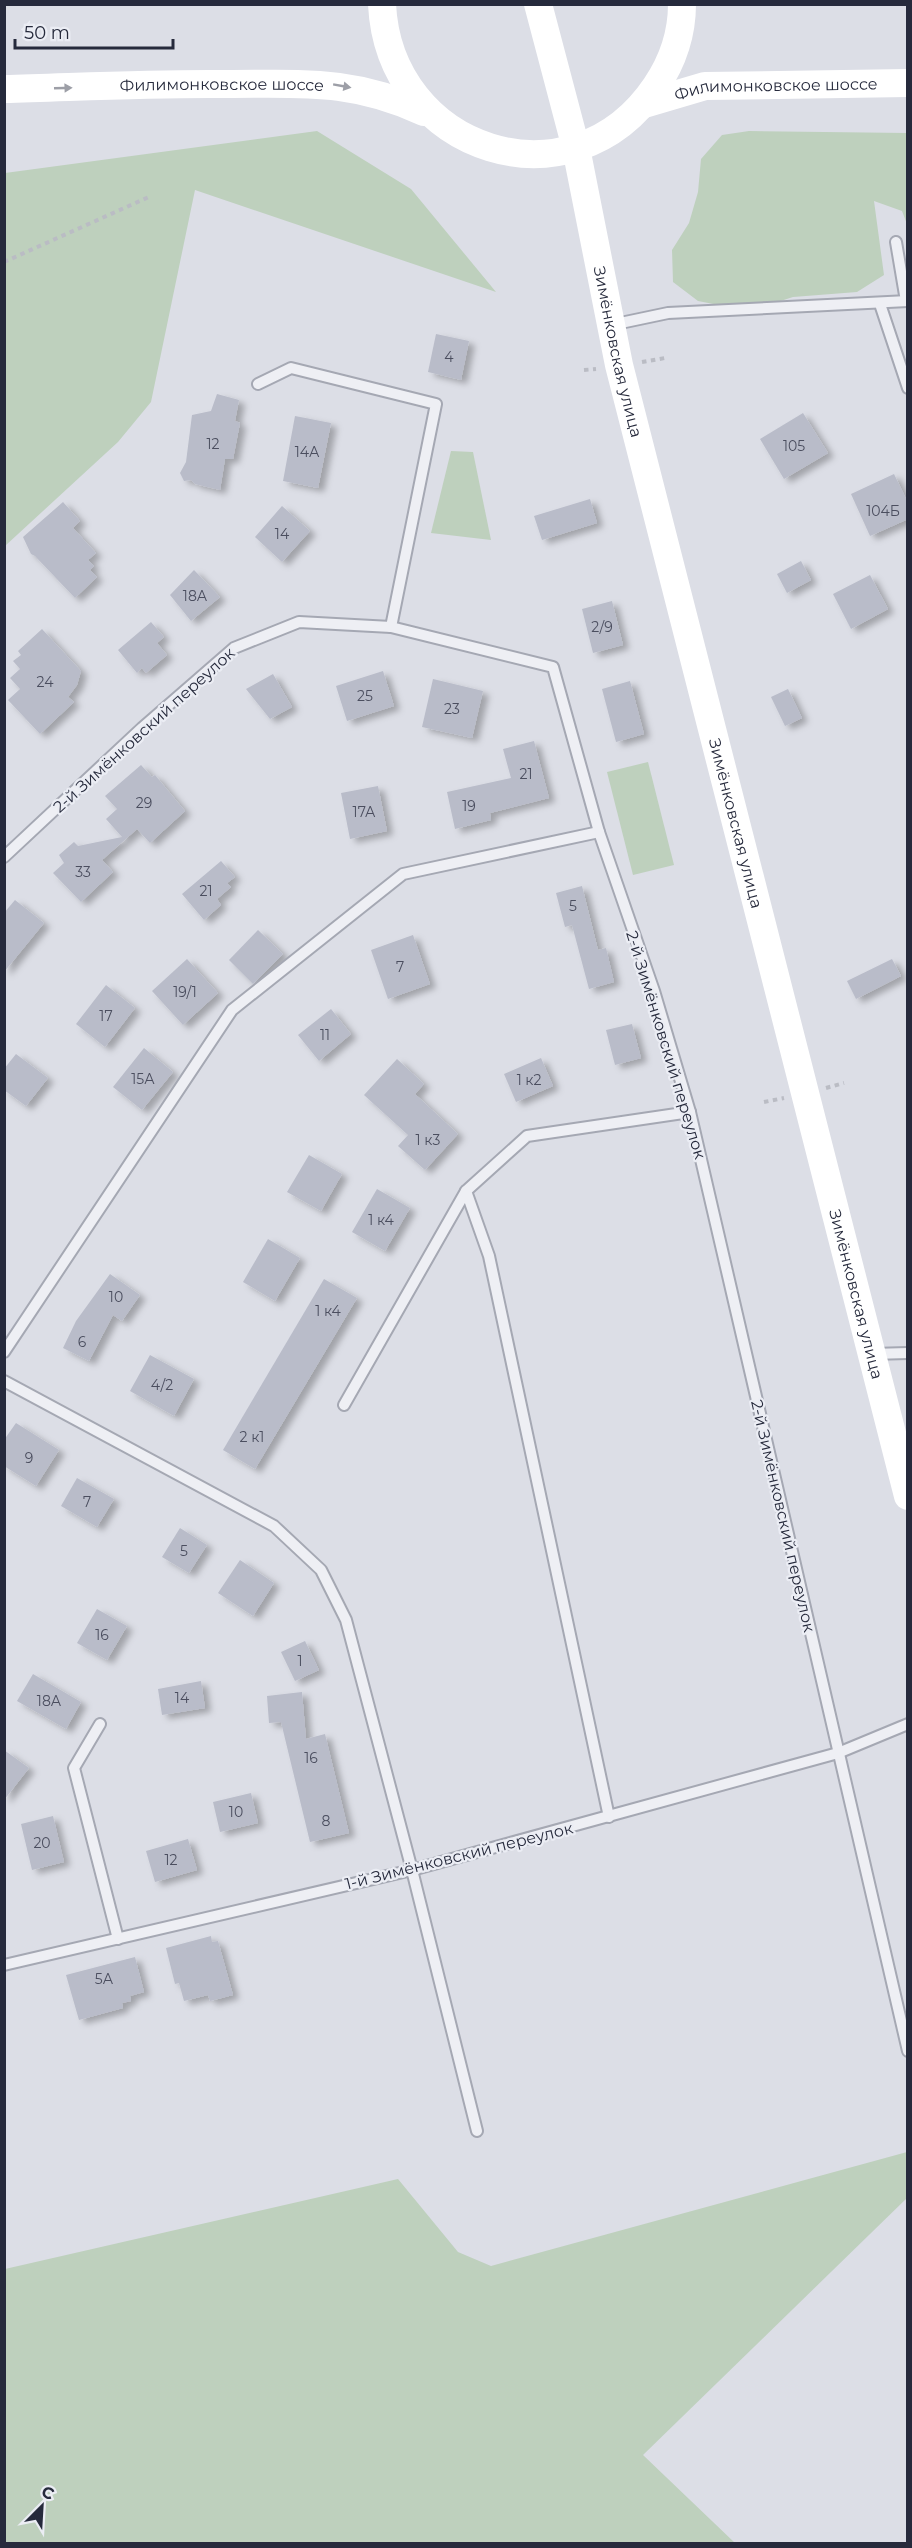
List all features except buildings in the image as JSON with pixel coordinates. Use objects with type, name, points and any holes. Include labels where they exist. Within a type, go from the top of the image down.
[{"type":"main road","name":"Филимонковское шоссе","points":[[382,4],[387,42],[394,63],[408,88],[432,116]]},
{"type":"main road","name":"Зимёнковская улица","points":[[538,4],[576,148],[619,365],[908,1496]]},
{"type":"main road","name":"Филимонковское шоссе","points":[[4,89],[194,84],[330,84],[389,96],[432,116],[468,140],[510,153],[554,153],[576,148],[613,131],[644,104],[667,70],[675,50],[682,4]]},
{"type":"main road","name":"Филимонковское шоссе","points":[[644,104],[705,86],[908,83]]},
{"type":"lane","points":[[611,325],[668,312],[907,301],[896,242]]},
{"type":"lane","points":[[880,304],[908,388]]},
{"type":"lane","points":[[258,384],[291,368],[436,404],[391,627]]},
{"type":"lane","name":"2-й Зимёнковский переулок","points":[[4,858],[141,728],[234,648],[298,622],[391,627],[553,667],[598,832],[654,991],[690,1112],[908,2051]]},
{"type":"lane","points":[[4,1352],[232,1010],[403,874],[598,832]]},
{"type":"lane","points":[[344,1405],[466,1191],[527,1136],[690,1112]]},
{"type":"lane","points":[[466,1191],[489,1256],[609,1817]]},
{"type":"lane","points":[[872,1354],[908,1353]]},
{"type":"lane","points":[[4,1381],[274,1526],[321,1570],[346,1620],[412,1870],[477,2131]]},
{"type":"lane","points":[[100,1724],[74,1768],[118,1939]]},
{"type":"lane","name":"1-й Зимёнковский переулок","points":[[4,1965],[412,1870],[838,1753],[908,1724]]},
{"type":"path","points":[[4,262],[151,196]]},
{"type":"green space","points":[[317,131],[411,189],[496,292],[195,190],[151,402],[118,442],[5,546],[5,173]]},
{"type":"green space","points":[[749,131],[907,133],[907,224],[902,211],[874,201],[884,275],[857,292],[793,297],[762,307],[729,307],[698,301],[673,282],[672,250],[689,223],[698,192],[701,159],[722,135]]},
{"type":"green space","points":[[451,451],[473,452],[491,540],[431,533]]},
{"type":"green space","points":[[648,762],[674,865],[633,875],[607,772]]},
{"type":"green space","points":[[907,2152],[907,2198],[643,2455],[735,2543],[5,2543],[5,2269],[398,2179],[458,2252],[491,2266]]}]
